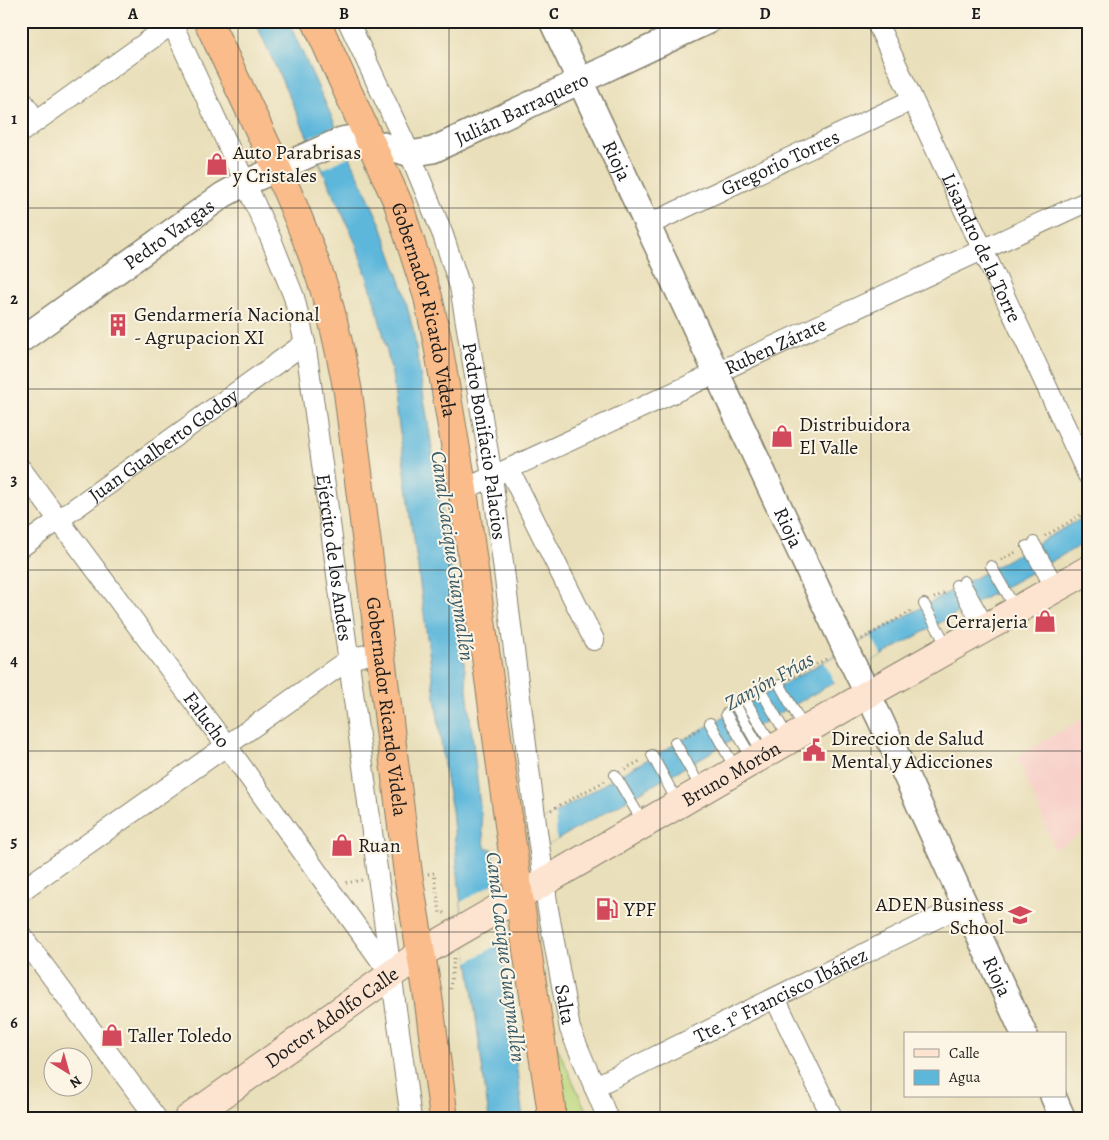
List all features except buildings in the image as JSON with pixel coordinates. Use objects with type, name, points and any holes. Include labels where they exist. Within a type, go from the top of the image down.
[{"type":"highway","name":"Gobernador Ricardo Videla","points":[[208,21],[301,225],[323,286],[338,341],[348,392],[408,874],[441,1087],[444,1119]]},
{"type":"highway","name":"Gobernador Ricardo Videla","points":[[316,21],[370,139],[406,224],[428,297],[445,379],[463,490],[514,851],[490,914],[552,1115]]},
{"type":"highway","name":"Gobernador Ricardo Videla","points":[[441,1087],[451,1119]]},
{"type":"main road","name":"Bruno Morón","points":[[490,914],[868,694],[942,637],[1049,577],[1088,570]]},
{"type":"main road","name":"Doctor Adolfo Calle","points":[[188,1119],[390,974],[420,954],[490,914]]},
{"type":"street","name":"Pedro Bonifacio Palacios","points":[[348,21],[410,154],[444,235],[460,287],[500,473],[544,882]]},
{"type":"street","name":"Rioja","points":[[552,21],[868,694],[1023,1032]]},
{"type":"street","name":"Julián Barraquero","points":[[329,146],[354,138],[370,139],[410,154],[433,150],[708,21]]},
{"type":"street","name":"Lisandro de la Torre","points":[[876,21],[1088,475]]},
{"type":"street","points":[[21,98],[29,127],[171,22]]},
{"type":"street","name":"Ejército de los Andes","points":[[171,22],[271,239],[294,297],[305,343],[411,1119]]},
{"type":"street","name":"Gregorio Torres","points":[[648,226],[912,100]]},
{"type":"street","name":"Pedro Vargas","points":[[21,340],[223,195],[245,183],[329,146]]},
{"type":"street","name":"Ruben Zárate","points":[[463,490],[1088,201]]},
{"type":"street","name":"Juan Gualberto Godoy","points":[[21,547],[305,343]]},
{"type":"street","name":"Falucho","points":[[21,469],[226,745],[390,974]]},
{"type":"street","points":[[500,473],[594,640]]},
{"type":"street","points":[[21,891],[349,659],[379,652]]},
{"type":"street","name":"Salta","points":[[544,882],[570,1029],[608,1119]]},
{"type":"street","name":"Tte. 1° Francisco Ibáñez","points":[[594,1087],[965,904]]},
{"type":"street","points":[[21,935],[157,1119]]},
{"type":"street","points":[[774,998],[833,1119]]},
{"type":"street","points":[[1054,1098],[1063,1119]]},
{"type":"lane","points":[[1031,545],[1049,577]]},
{"type":"lane","points":[[992,567],[1010,599]]},
{"type":"lane","points":[[961,584],[979,616]]},
{"type":"lane","points":[[925,605],[942,637]]},
{"type":"lane","points":[[770,751],[792,708],[780,686]]},
{"type":"lane","points":[[764,695],[776,717],[770,751]]},
{"type":"lane","points":[[748,704],[760,725],[770,751]]},
{"type":"lane","points":[[738,709],[750,731],[770,751]]},
{"type":"lane","points":[[727,715],[739,737],[770,751]]},
{"type":"lane","points":[[710,724],[723,746],[770,751]]},
{"type":"lane","points":[[675,744],[702,791]]},
{"type":"lane","points":[[652,756],[679,804]]},
{"type":"lane","points":[[616,776],[644,824]]},
{"type":"path","points":[[992,567],[1088,512]]},
{"type":"path","points":[[780,686],[849,656],[925,605],[961,584]]},
{"type":"path","points":[[675,744],[710,724]]},
{"type":"path","points":[[536,821],[652,756]]},
{"type":"path","points":[[333,892],[346,884],[378,876]]},
{"type":"shaded area","points":[[1088,716],[1088,830],[1055,849],[1017,756]]},
{"type":"green space","points":[[554,1040],[590,1119],[565,1119]]},
{"type":"water","points":[[255,21],[288,21],[380,223],[402,286],[413,329],[459,617],[486,849],[494,849],[616,777],[1088,515],[1088,541],[882,655],[495,875],[523,1119],[489,1119],[460,896],[452,810],[446,779],[392,374],[383,333],[356,244]]},
{"type":"pier","points":[[336,126],[350,156],[323,169],[309,138]]},
{"type":"pier","points":[[871,636],[882,655],[835,683],[824,662]]},
{"type":"pier","points":[[555,813],[557,840],[495,875],[493,849]]},
{"type":"pier","points":[[496,882],[502,942],[468,962],[461,902]]},
{"type":"place","name":"Auto Parabrisas y Cristales","points":[[217,164]]},
{"type":"place","name":"Gendarmería Nacional - Agrupacion XI","points":[[118,325]]},
{"type":"place","name":"Distribuidora El Valle","points":[[782,436]]},
{"type":"place","name":"Cerrajeria","points":[[1045,621]]},
{"type":"place","name":"Direccion de Salud Mental y Adicciones","points":[[814,750]]},
{"type":"place","name":"Ruan","points":[[342,845]]},
{"type":"place","name":"YPF","points":[[607,909]]},
{"type":"place","name":"ADEN Business School","points":[[1020,915]]},
{"type":"place","name":"Taller Toledo","points":[[112,1035]]},
{"type":"water label","name":"Canal Cacique Guaymallén","points":[[453,556]]},
{"type":"water label","name":"Zanjón Frías","points":[[769,681]]},
{"type":"water label","name":"Canal Cacique Guaymallén","points":[[506,957]]}]
